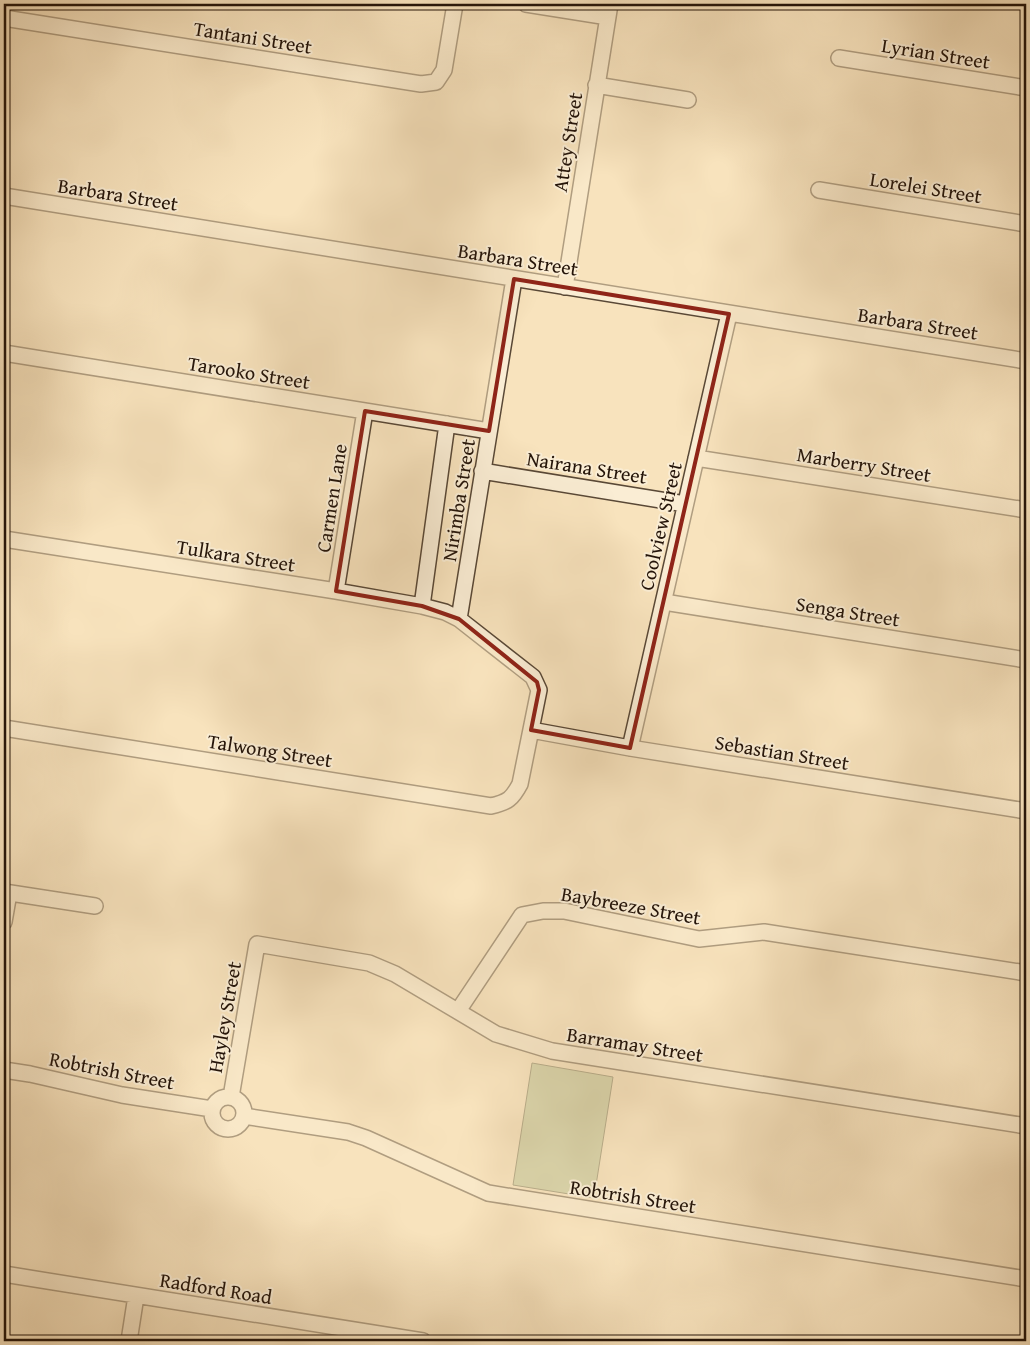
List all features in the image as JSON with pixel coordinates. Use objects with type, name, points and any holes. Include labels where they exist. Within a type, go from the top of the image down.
[{"type":"street","name":"Tantani Street","points":[[4,18],[421,84],[436,82],[444,70],[455,4]]},
{"type":"street","points":[[526,4],[609,10]]},
{"type":"street","name":"Attey Street","points":[[565,287],[609,10]]},
{"type":"street","name":"Lyrian Street","points":[[839,58],[1026,88]]},
{"type":"street","points":[[596,85],[688,100]]},
{"type":"street","name":"Lorelei Street","points":[[819,190],[1026,224]]},
{"type":"street","name":"Barbara Street","points":[[4,196],[1026,361]]},
{"type":"street","name":"Nirimba Street","points":[[459,619],[514,279]]},
{"type":"street","name":"Coolview Street","points":[[630,748],[729,314]]},
{"type":"street","name":"Tarooko Street","points":[[4,353],[489,431]]},
{"type":"street","name":"Carmen Lane","points":[[336,590],[365,411]]},
{"type":"street","name":"Nirimba Street","points":[[422,606],[447,424]]},
{"type":"street","name":"Marberry Street","points":[[696,458],[1026,510]]},
{"type":"street","name":"Nairana Street","points":[[482,471],[685,504]]},
{"type":"street","name":"Tulkara Street","points":[[4,539],[336,590],[422,606],[445,612],[459,619]]},
{"type":"street","name":"Senga Street","points":[[664,602],[1026,660]]},
{"type":"street","points":[[459,619],[537,682],[539,690],[531,730]]},
{"type":"street","name":"Talwong Street","points":[[4,728],[492,806],[503,803],[513,797],[520,784],[531,730]]},
{"type":"street","name":"Sebastian Street","points":[[531,730],[630,748],[1026,811]]},
{"type":"street","points":[[4,922],[6,893],[95,906]]},
{"type":"street","name":"Baybreeze Street","points":[[458,1012],[522,916],[543,910],[564,911],[699,939],[764,932],[1026,973]]},
{"type":"street","name":"Barramay Street","points":[[257,944],[369,963],[395,974],[496,1034],[552,1051],[1026,1126]]},
{"type":"street","name":"Hayley Street","points":[[231,1097],[257,944]]},
{"type":"street","name":"Robtrish Street","points":[[4,1070],[122,1095],[212,1109]]},
{"type":"street","points":[[225,1096],[231,1097],[237,1099],[241,1104],[244,1116],[236,1126],[230,1129],[224,1128],[218,1126],[214,1121],[212,1109],[219,1099],[225,1096]]},
{"type":"street","name":"Robtrish Street","points":[[244,1116],[348,1132],[366,1138],[488,1193],[1026,1279]]},
{"type":"street","name":"Radford Road","points":[[4,1274],[423,1341]]},
{"type":"street","points":[[129,1341],[136,1296]]},
{"type":"highlighted area","points":[[514,279],[729,314],[630,748],[531,730],[539,690],[537,682],[459,619],[422,606],[336,591],[365,411],[489,431]]},
{"type":"green space","points":[[532,1063],[613,1077],[594,1198],[513,1185]]}]
